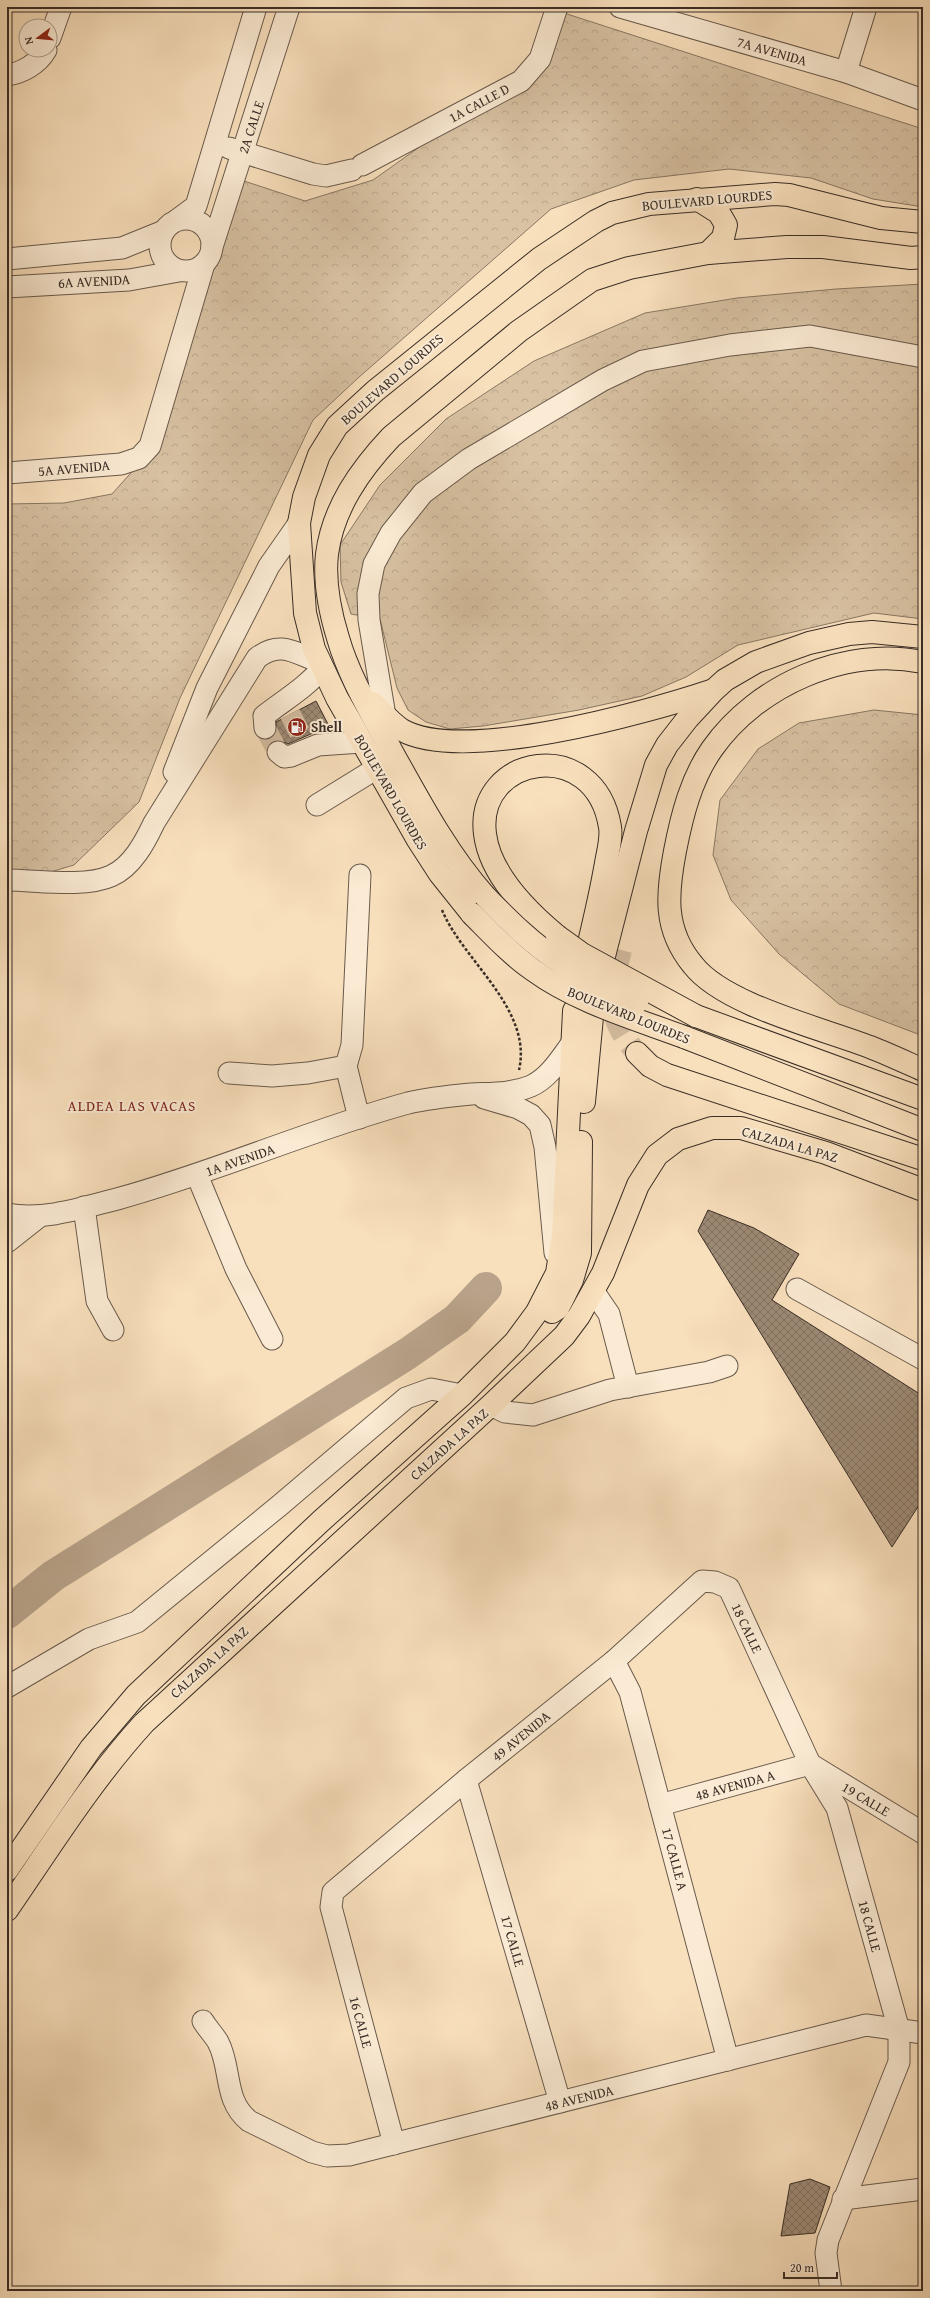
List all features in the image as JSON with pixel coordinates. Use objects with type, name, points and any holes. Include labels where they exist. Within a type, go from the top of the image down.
[{"type":"main road","name":"BOULEVARD LOURDES","points":[[923,222],[881,218],[789,195],[775,194],[697,198],[634,207],[612,213],[596,221],[540,259],[450,329],[353,410],[337,426],[327,439],[311,476],[299,524],[304,613],[321,665],[362,742],[440,874],[472,914],[533,970],[572,994],[923,1130]]},
{"type":"main road","points":[[697,198],[719,214],[726,225],[723,238],[708,253]]},
{"type":"main road","name":"BOULEVARD LOURDES","points":[[923,257],[911,258],[823,247],[787,247],[708,253],[628,268],[592,280],[563,298],[519,331],[391,437],[372,457],[355,480],[332,529],[327,555],[330,609],[338,639],[359,688],[428,816],[460,864],[484,895],[525,934],[564,965],[637,1002],[696,1016],[923,1099]]},
{"type":"main road","points":[[696,1016],[582,954],[557,936],[537,918],[510,887],[494,861],[485,834],[487,812],[499,786],[514,774],[533,766],[560,766],[577,772],[596,791],[609,820],[611,834],[608,854],[604,953],[636,831],[656,765],[671,739],[714,690],[726,680],[756,662],[810,643],[848,634],[872,632],[923,637]]},
{"type":"main road","points":[[923,662],[893,659],[871,659],[818,670],[783,686],[760,700],[740,717],[711,750],[699,772],[686,804],[670,877],[668,899],[672,924],[684,951],[703,976],[725,991],[750,1003],[870,1047],[923,1070]]},
{"type":"main road","points":[[359,688],[385,716],[401,730],[420,736],[443,740],[484,741],[648,711],[714,690]]},
{"type":"main road","name":"CALZADA LA PAZ","points":[[8,1869],[91,1748],[136,1695],[316,1527],[462,1395],[504,1354],[526,1328],[546,1299],[557,1273],[563,1235],[572,1043],[583,1014],[580,1136],[580,1253],[572,1280],[558,1308],[526,1328]]},
{"type":"main road","points":[[637,1053],[650,1066],[667,1075],[923,1159]]},
{"type":"main road","name":"CALZADA LA PAZ","points":[[7,1910],[74,1813],[124,1745],[144,1723],[491,1405],[564,1336],[599,1283],[638,1185],[657,1155],[678,1139],[697,1132],[712,1128],[741,1128],[826,1153],[923,1190]]},
{"type":"street","points":[[57,18],[61,7]]},
{"type":"street","name":"2A CALLE","points":[[170,226],[196,206],[256,7]]},
{"type":"street","name":"2A CALLE","points":[[139,458],[150,446],[208,256],[289,7]]},
{"type":"street","name":"1A CALLE D","points":[[243,151],[313,174],[326,176],[357,168],[521,81],[540,60],[557,7]]},
{"type":"street","name":"7A AVENIDA","points":[[620,7],[846,72],[923,100]]},
{"type":"street","points":[[846,72],[866,7]]},
{"type":"street","points":[[16,72],[37,62],[40,58]]},
{"type":"street","points":[[215,144],[243,151]]},
{"type":"street","points":[[189,219],[200,223],[210,236],[208,256],[190,271],[180,271],[173,268],[163,258],[160,244],[170,226],[189,219]]},
{"type":"street","name":"6A AVENIDA","points":[[7,260],[122,248],[170,226]]},
{"type":"street","name":"6A AVENIDA","points":[[7,287],[129,280],[180,271]]},
{"type":"street","points":[[385,716],[369,620],[368,594],[374,564],[391,533],[423,493],[474,455],[603,380],[643,361],[760,340],[810,336],[923,357]]},
{"type":"street","name":"5A AVENIDA","points":[[7,473],[121,464],[139,458]]},
{"type":"street","points":[[154,822],[207,688],[269,566],[299,524]]},
{"type":"street","points":[[7,880],[88,881],[110,876],[120,870],[137,852],[154,822],[257,658],[267,650],[279,648],[321,665],[309,684],[286,707],[264,716],[265,728]]},
{"type":"street","points":[[278,752],[284,757],[291,756],[305,744],[318,745],[362,742]]},
{"type":"street","points":[[317,805],[377,768]]},
{"type":"street","points":[[359,1118],[346,1066],[352,1045],[360,875]]},
{"type":"street","name":"1A AVENIDA","points":[[7,1214],[21,1217],[40,1216],[84,1207],[168,1185],[359,1118],[426,1099],[514,1091],[532,1086],[544,1078],[572,1043]]},
{"type":"street","points":[[229,1073],[272,1076],[308,1073],[346,1066]]},
{"type":"street","name":"1A AVENIDA","points":[[472,1094],[518,1108],[531,1115],[540,1126],[545,1147],[557,1273]]},
{"type":"street","points":[[197,1175],[236,1269],[272,1339]]},
{"type":"street","points":[[84,1207],[97,1301],[113,1330]]},
{"type":"street","points":[[7,1242],[40,1216]]},
{"type":"street","points":[[599,1283],[609,1314],[628,1387]]},
{"type":"street","points":[[796,1289],[923,1359]]},
{"type":"street","points":[[491,1405],[505,1412],[533,1415],[610,1390],[709,1372],[727,1366]]},
{"type":"street","points":[[7,1687],[89,1639],[137,1622],[279,1506],[406,1398],[430,1389],[462,1395]]},
{"type":"street","name":"49 AVENIDA","points":[[331,1899],[333,1892],[466,1780],[614,1661],[702,1581],[715,1582]]},
{"type":"street","name":"18 CALLE","points":[[715,1582],[729,1588],[810,1764],[837,1808],[899,2030],[899,2062],[828,2240],[826,2253],[832,2291]]},
{"type":"street","name":"17 CALLE A","points":[[614,1661],[630,1692],[728,2060]]},
{"type":"street","name":"48 AVENIDA A","points":[[660,1805],[810,1764]]},
{"type":"street","name":"19 CALLE","points":[[810,1764],[923,1833]]},
{"type":"street","name":"17 CALLE","points":[[466,1780],[560,2102]]},
{"type":"street","name":"16 CALLE","points":[[331,1899],[331,1907],[394,2144]]},
{"type":"street","name":"48 AVENIDA","points":[[203,2022],[218,2042],[235,2107],[242,2116],[249,2121],[312,2152],[327,2156],[349,2155],[866,2025],[923,2033]]},
{"type":"street","points":[[844,2199],[923,2189]]},
{"type":"path","points":[[441,907],[510,1013],[520,1036],[522,1058],[514,1091]]},
{"type":"green space","points":[[564,13],[923,129],[923,207],[873,199],[811,178],[729,169],[634,180],[551,209],[358,378],[313,420],[180,698],[139,802],[74,865],[7,885],[7,504],[64,503],[112,494],[137,466],[241,180],[305,201],[373,180],[535,65]]},
{"type":"green space","points":[[923,284],[923,619],[874,613],[738,645],[686,677],[642,696],[579,710],[483,726],[450,729],[426,722],[408,710],[397,688],[380,619],[351,614],[341,582],[340,545],[380,485],[446,419],[534,361],[645,313],[737,298],[836,289]]},
{"type":"green space","points":[[874,710],[923,715],[923,1036],[839,1004],[779,954],[731,900],[713,855],[720,800],[758,749],[799,723]]},
{"type":"building","name":"Shell","points":[[316,701],[329,726],[288,744],[280,740],[269,744],[266,740],[276,733],[276,722]]},
{"type":"building","points":[[708,1210],[754,1228],[799,1254],[772,1300],[923,1396],[923,1499],[892,1547],[698,1231]]},
{"type":"building","points":[[810,2179],[830,2187],[815,2233],[781,2236],[790,2184]]},
{"type":"waterway","points":[[7,1613],[53,1576],[407,1354],[457,1319],[486,1288]]},
{"type":"tunnel","points":[[290,714],[303,739]]},
{"type":"tunnel","points":[[265,728],[278,752]]},
{"type":"tunnel","points":[[621,950],[614,980],[613,1004],[619,1028],[637,1053]]},
{"type":"place","name":"Shell","points":[[297,727]]},
{"type":"district","name":"ALDEA LAS VACAS","points":[[132,1106]]}]
